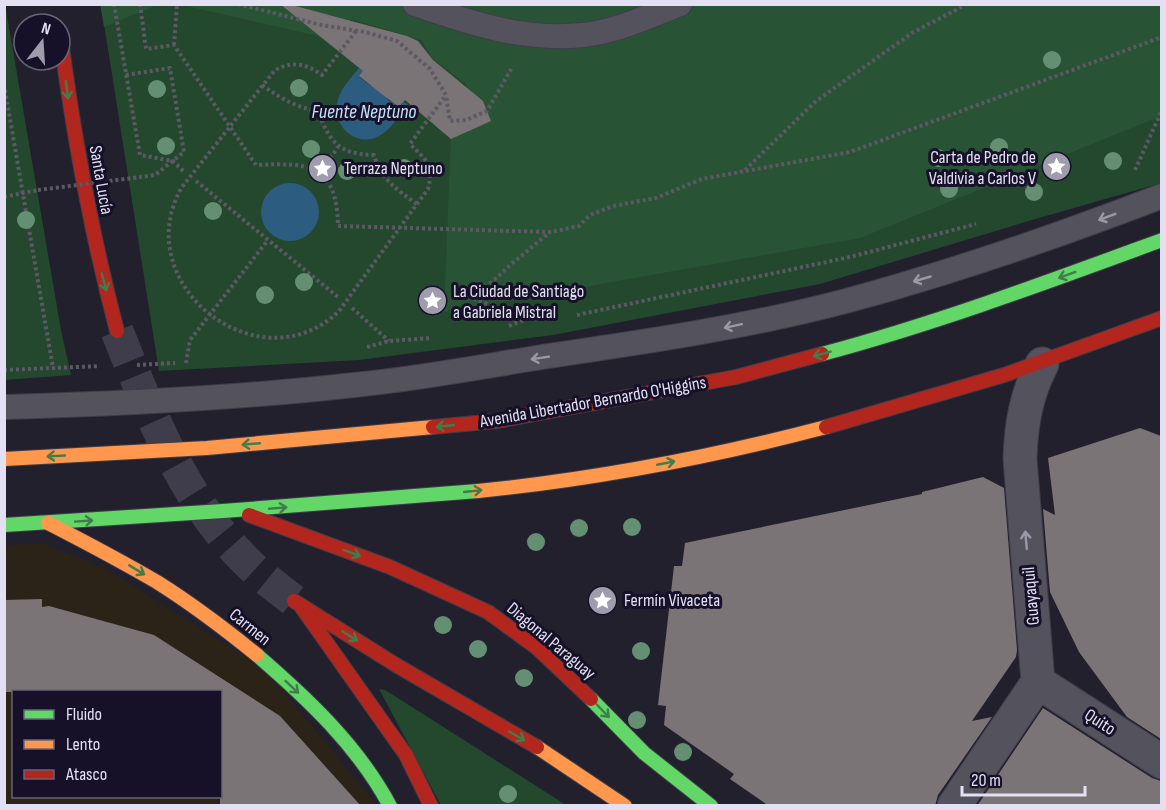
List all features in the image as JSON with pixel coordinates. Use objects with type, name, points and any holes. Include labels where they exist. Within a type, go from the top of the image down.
[{"type":"main road","name":"Santa Lucía","points":[[65,72],[88,214],[117,331]]},
{"type":"main road","name":"Avenida Libertador Bernardo O'Higgins","points":[[4,459],[207,448],[497,421],[736,377],[879,339],[1003,298],[1161,240]]},
{"type":"main road","points":[[4,525],[238,511],[425,496],[549,483],[646,467],[833,426],[1042,364],[1161,318]]},
{"type":"main road","name":"Diagonal Paraguay","points":[[238,511],[390,567],[488,612],[536,647],[578,685],[644,753],[711,806]]},
{"type":"main road","name":"Carmen","points":[[48,523],[134,568],[189,603],[232,635],[302,696],[343,738],[364,762],[390,806]]},
{"type":"main road","points":[[431,806],[406,755],[297,603],[396,665],[542,750],[625,806]]},
{"type":"street","name":"Guayaquil","points":[[1038,682],[1020,435],[1025,407],[1042,364]]},
{"type":"street","name":"Quito","points":[[1038,682],[1161,762]]},
{"type":"street","points":[[954,806],[1038,682]]},
{"type":"lane","points":[[415,4],[486,28],[527,35],[584,35],[620,26],[680,4]]},
{"type":"lane","points":[[4,407],[236,397],[357,385],[612,347],[728,327],[843,302],[956,270],[1161,196]]},
{"type":"path","points":[[114,4],[140,155],[173,161],[184,172]]},
{"type":"path","points":[[140,4],[146,49],[174,45]]},
{"type":"path","points":[[177,4],[174,45],[256,165],[294,164],[320,173],[336,195],[338,226],[551,232],[579,226],[590,215],[613,206],[656,198],[702,179],[850,152],[1161,37]]},
{"type":"path","points":[[238,4],[396,41],[430,69],[446,95],[450,121],[466,120],[488,111],[506,81],[527,35]]},
{"type":"path","points":[[744,171],[816,101],[912,33],[968,4]]},
{"type":"path","points":[[356,31],[322,75],[307,65],[287,64],[275,70],[229,126],[174,200],[170,216],[171,261],[181,283],[196,302],[227,325],[251,335],[273,338],[295,336],[315,330],[339,311],[428,189],[431,175],[429,164],[410,144],[446,95]]},
{"type":"path","points":[[4,197],[38,190],[156,175],[184,152],[170,68],[126,75]]},
{"type":"path","points":[[4,84],[53,368]]},
{"type":"path","points":[[262,85],[299,108],[318,111],[326,131],[338,147],[357,154],[374,155],[379,170],[388,182],[418,205]]},
{"type":"path","points":[[1132,175],[1161,110]]},
{"type":"path","points":[[320,173],[338,147]]},
{"type":"path","points":[[196,181],[338,297]]},
{"type":"path","points":[[570,316],[850,257],[978,223]]},
{"type":"path","points":[[507,327],[526,319],[474,299],[509,266],[551,232]]},
{"type":"path","points":[[186,363],[190,340],[268,240]]},
{"type":"path","points":[[352,308],[389,341]]},
{"type":"path","points":[[500,331],[524,326]]},
{"type":"path","points":[[366,347],[389,341],[434,338]]},
{"type":"path","points":[[129,365],[198,362]]},
{"type":"path","points":[[4,370],[105,366]]},
{"type":"shaded area","points":[[42,543],[105,568],[266,670],[378,806],[5,806],[5,545]]},
{"type":"green space","points":[[5,4],[12,45],[12,72],[17,72],[61,330],[71,375],[5,380]]},
{"type":"green space","points":[[100,4],[157,4],[157,5],[104,27]]},
{"type":"green space","points":[[101,5],[1161,5],[1161,183],[820,284],[553,335],[359,360],[159,371]]},
{"type":"green space","points":[[182,5],[1161,5],[1161,116],[860,238],[444,312],[451,139],[436,127],[467,85],[433,59],[421,40],[351,19],[331,46],[318,36]]},
{"type":"green space","points":[[379,689],[385,690],[566,805],[441,805]]},
{"type":"water","name":"Fuente Neptuno","points":[[359,68],[364,71],[359,77],[371,86],[376,80],[391,92],[387,99],[399,108],[404,102],[408,105],[387,130],[371,139],[355,137],[348,133],[339,120],[337,112],[340,94]]},
{"type":"water","points":[[290,183],[301,185],[314,196],[319,212],[317,223],[306,236],[290,241],[279,239],[266,228],[261,212],[263,201],[274,188]]},
{"type":"building","points":[[280,4],[288,4],[418,41],[433,60],[483,101],[491,121],[451,139],[405,100],[399,107],[383,95],[359,76],[363,71]]},
{"type":"building","points":[[1140,428],[1161,436],[1161,739],[1127,717],[1079,652],[1050,592],[1043,509],[1055,515],[1048,458]]},
{"type":"building","points":[[983,477],[1004,488],[1016,657],[972,721],[992,717],[938,795],[935,806],[769,806],[730,779],[734,774],[664,725],[666,706],[658,705],[674,566],[682,566],[685,543],[922,494],[922,492]]},
{"type":"building","points":[[42,599],[42,607],[49,606],[154,635],[280,716],[361,806],[220,806],[220,798],[222,798],[222,690],[12,690],[12,692],[4,692],[4,600]]},
{"type":"building","points":[[1043,708],[1152,778],[1161,781],[1161,806],[977,806]]},
{"type":"tunnel","points":[[117,331],[170,454],[205,512],[248,563],[294,601]]},
{"type":"traffic: fast","points":[[822,354],[951,315],[1162,240]]},
{"type":"traffic: fast","points":[[4,525],[478,491]]},
{"type":"traffic: fast","points":[[257,655],[313,706],[347,743],[363,763],[390,806]]},
{"type":"traffic: fast","points":[[591,699],[644,753],[711,806]]},
{"type":"traffic: slow","points":[[4,459],[207,448],[433,427]]},
{"type":"traffic: slow","points":[[478,491],[654,466],[826,427]]},
{"type":"traffic: slow","points":[[48,523],[157,582],[208,617],[257,655]]},
{"type":"traffic: slow","points":[[537,747],[625,806]]},
{"type":"traffic: jam","points":[[66,72],[84,182],[117,331]]},
{"type":"traffic: jam","points":[[826,427],[1004,375],[1162,318]]},
{"type":"traffic: jam","points":[[433,427],[497,421],[736,377],[822,354]]},
{"type":"traffic: jam","points":[[249,515],[390,567],[488,612],[536,647],[591,699]]},
{"type":"traffic: jam","points":[[294,601],[396,665],[537,747]]},
{"type":"traffic: jam","points":[[300,605],[406,755],[431,806]]},
{"type":"place","name":"Carta de Pedro de Valdivia a Carlos V","points":[[1057,167]]},
{"type":"place","name":"Terraza Neptuno","points":[[323,168]]},
{"type":"place","name":"La Ciudad de Santiago a Gabriela Mistral","points":[[432,301]]},
{"type":"place","name":"Fermín Vivaceta","points":[[603,600]]}]
